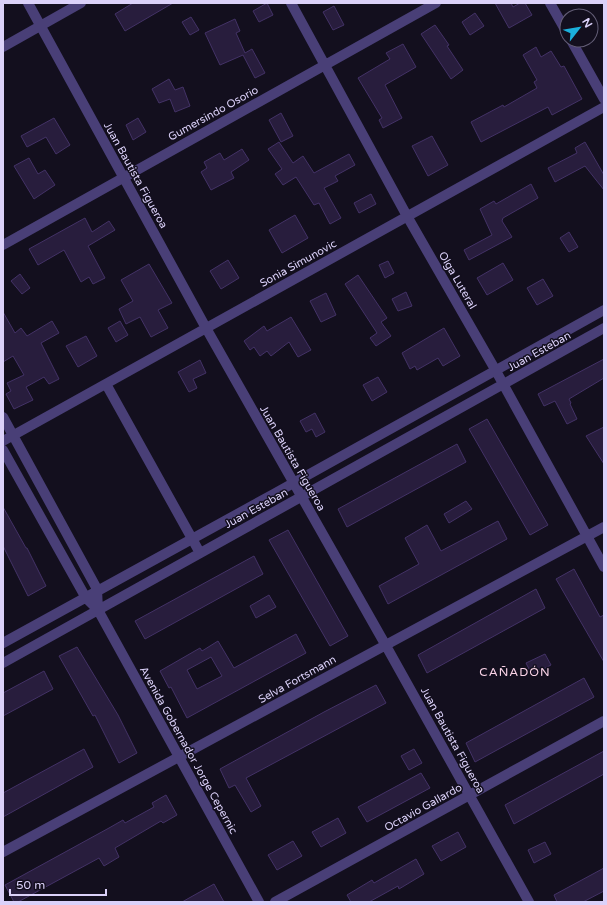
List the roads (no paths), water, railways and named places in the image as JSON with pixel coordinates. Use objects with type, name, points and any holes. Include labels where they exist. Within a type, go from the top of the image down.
[{"type":"street","name":"Juan Bautista Figueroa","points":[[28,3],[206,328],[529,902]]},
{"type":"street","points":[[3,47],[81,3]]},
{"type":"street","name":"Olga Luteral","points":[[291,3],[407,216],[496,370],[604,567]]},
{"type":"street","name":"Gumersindo Osorio","points":[[3,244],[436,3]]},
{"type":"street","points":[[550,3],[559,19]]},
{"type":"street","points":[[575,48],[604,99]]},
{"type":"street","name":"Sonia Simunovic","points":[[3,441],[604,107]]},
{"type":"street","name":"Juan Esteban","points":[[3,643],[86,598],[97,589],[193,540],[604,310]]},
{"type":"street","name":"Juan Esteban","points":[[3,663],[604,328]]},
{"type":"street","points":[[106,384],[200,553]]},
{"type":"street","name":"Avenida Gobernador Jorge Cepernic","points":[[3,417],[97,589],[98,610]]},
{"type":"street","name":"Avenida Gobernador Jorge Cepernic","points":[[3,450],[86,598],[98,610],[259,902]]},
{"type":"street","name":"Selva Fortsmann","points":[[3,852],[385,644],[604,527]]},
{"type":"street","name":"Octavio Gallardo","points":[[275,902],[604,721]]},
{"type":"district","name":"CAÑADÓN","points":[[515,672]]}]
